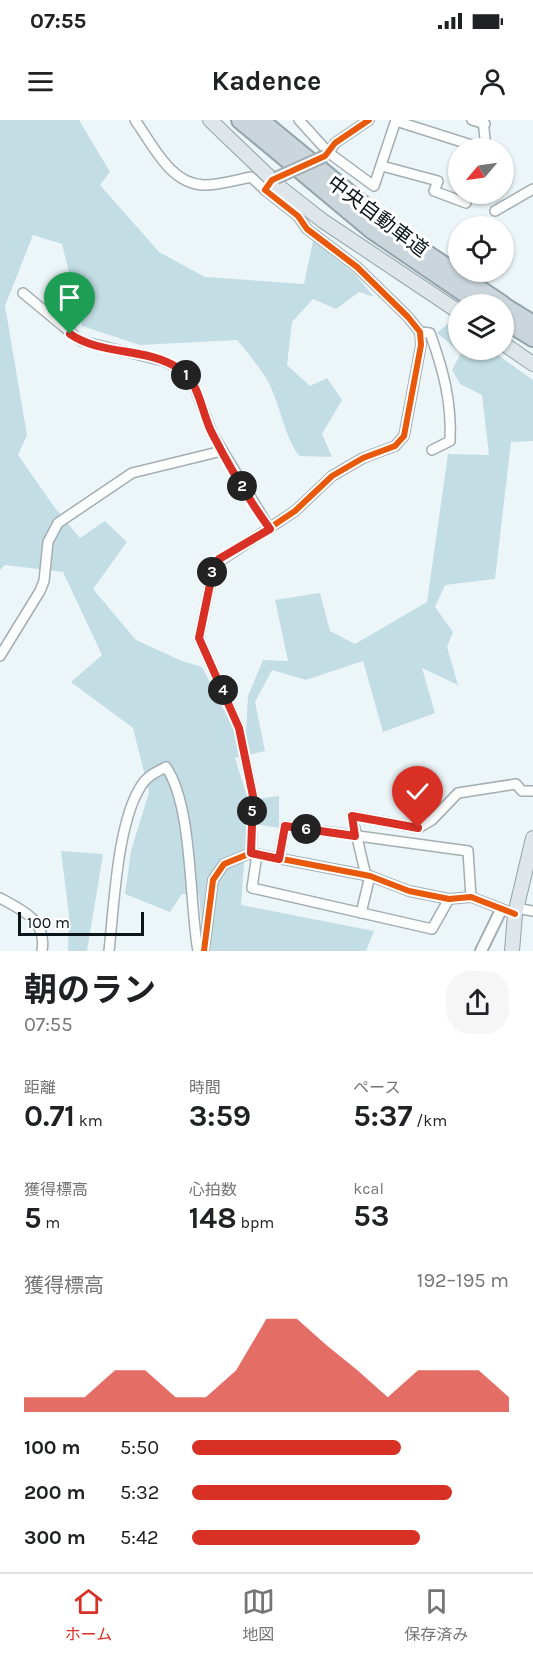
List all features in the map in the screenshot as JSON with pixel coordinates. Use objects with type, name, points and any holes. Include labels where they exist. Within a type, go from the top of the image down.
[{"type":"highway","name":"中央自動車道","points":[[240,120],[373,231],[465,294]]},
{"type":"highway","name":"中央自動車道","points":[[260,120],[405,239],[487,294]]},
{"type":"highway","name":"中央自動車道","points":[[514,312],[533,324]]},
{"type":"highway","points":[[514,326],[533,338]]},
{"type":"main road","points":[[210,120],[271,183],[323,221],[448,305]]},
{"type":"main road","points":[[514,351],[533,364]]},
{"type":"main road","points":[[512,951],[511,911],[533,838]]},
{"type":"street","points":[[135,120],[172,172],[187,182],[205,185],[251,177],[271,183],[307,229],[357,267],[420,332],[421,345],[404,436],[400,442],[363,458],[332,476],[295,511],[270,529],[219,559],[214,565],[199,638],[239,728],[253,796],[252,888],[432,929],[449,899]]},
{"type":"street","points":[[299,120],[327,155],[374,186],[396,120],[481,148],[485,139],[484,122],[472,120]]},
{"type":"street","points":[[271,183],[327,155],[335,143],[369,120]]},
{"type":"street","points":[[382,166],[438,181],[434,191],[448,196]]},
{"type":"street","points":[[495,211],[533,189]]},
{"type":"street","points":[[23,293],[81,342],[164,361],[180,369],[194,385],[212,433],[270,529]]},
{"type":"street","points":[[420,332],[430,333],[445,375],[450,406],[450,441],[432,450]]},
{"type":"street","points":[[0,656],[40,591],[44,581],[48,542],[58,523],[132,472],[222,451]]},
{"type":"street","points":[[109,951],[127,823],[140,788],[150,776],[166,767],[176,781],[182,813],[198,951]]},
{"type":"street","points":[[361,913],[368,876],[355,836],[352,816],[418,828],[432,820],[458,793],[516,784],[522,791],[533,791]]},
{"type":"street","points":[[279,859],[285,826],[468,851],[471,897]]},
{"type":"street","points":[[204,951],[213,880],[224,864],[254,854],[368,876],[409,891],[449,899],[471,897],[511,911],[533,911]]},
{"type":"street","points":[[0,898],[18,908],[42,928],[44,938],[42,951]]},
{"type":"street","points":[[481,951],[511,911]]},
{"type":"shaded area","points":[[0,120],[79,120],[110,172],[100,185],[159,252],[205,277],[304,284],[313,241],[354,273],[374,297],[359,292],[336,309],[313,299],[292,322],[287,365],[310,386],[327,378],[342,400],[322,434],[332,457],[300,456],[295,450],[271,387],[256,363],[237,340],[140,345],[82,326],[62,244],[33,235],[5,306],[27,435],[18,455],[55,508],[80,538],[105,521],[127,542],[93,589],[136,640],[182,661],[202,667],[232,726],[246,732],[248,696],[263,660],[288,661],[275,600],[320,593],[330,631],[355,644],[427,602],[448,454],[489,455],[482,395],[460,384],[452,370],[457,360],[505,360],[533,380],[533,441],[511,442],[495,579],[445,585],[435,607],[453,632],[447,647],[458,685],[422,668],[435,713],[383,732],[363,661],[306,680],[272,670],[255,702],[265,751],[235,758],[248,800],[279,796],[279,828],[247,823],[241,905],[374,931],[366,951],[204,951],[199,895],[182,894],[170,912],[125,894],[131,851],[149,792],[133,728],[71,682],[102,655],[63,572],[5,565],[0,570]]},
{"type":"shaded area","points":[[448,324],[448,342],[437,333]]},
{"type":"shaded area","points":[[61,851],[103,854],[87,951],[68,951],[69,915]]},
{"type":"cycle path","points":[[251,853],[253,796],[239,728],[199,638],[214,565],[295,511],[332,476],[363,458],[395,446],[404,436],[421,345],[420,332],[408,317],[357,267],[307,229],[298,216],[265,190],[272,180],[325,156],[335,143],[369,120]]},
{"type":"cycle path","points":[[204,951],[213,880],[224,864],[251,853],[370,876],[409,891],[449,899],[471,897],[515,914]]},
{"type":"route","points":[[70,334],[81,342],[93,346],[164,361],[186,374],[194,385],[212,433],[270,529],[219,559],[214,565],[199,638],[239,728],[253,796],[251,853],[279,859],[285,826],[355,836],[352,816],[418,828]]}]
